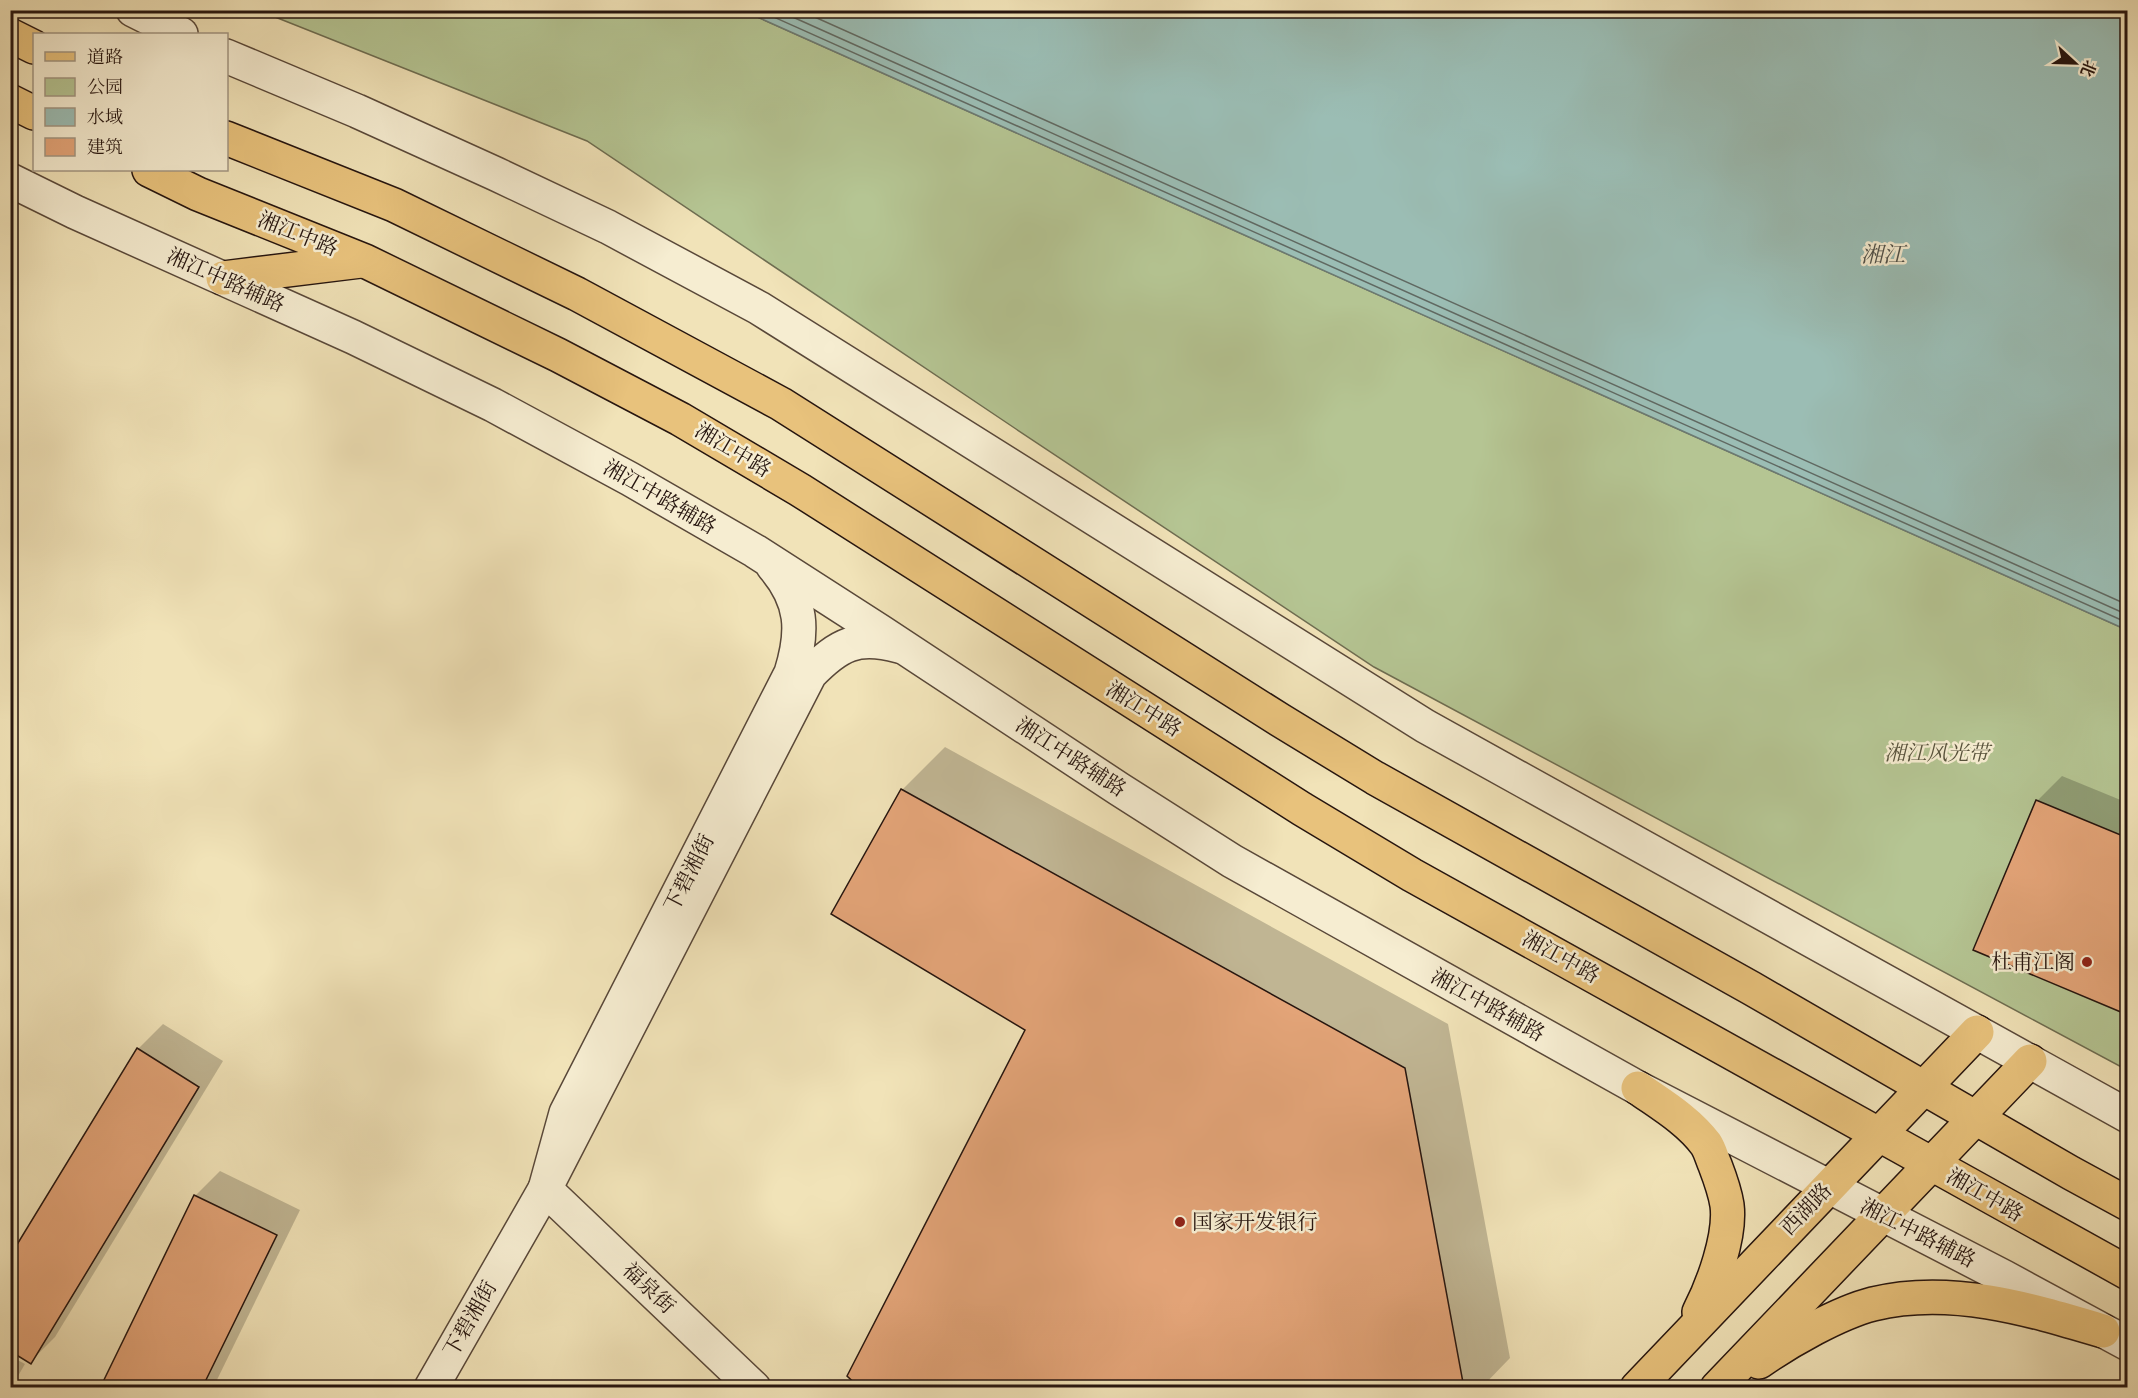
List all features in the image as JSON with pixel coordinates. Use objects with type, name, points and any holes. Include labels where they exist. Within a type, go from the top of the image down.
[{"type":"main road","points":[[10,35],[33,46]]},
{"type":"main road","points":[[10,101],[33,112]]},
{"type":"main road","points":[[228,139],[394,205],[577,294],[772,399],[1375,778],[1751,988],[2127,1204]]},
{"type":"main road","name":"湘江中路","points":[[151,171],[198,194],[364,261],[558,354],[680,419],[800,490],[1292,803],[1412,875],[2127,1273]]},
{"type":"main road","points":[[223,278],[364,261]]},
{"type":"main road","name":"西湖路","points":[[1637,1388],[1977,1032]]},
{"type":"main road","points":[[1717,1388],[2030,1061]]},
{"type":"main road","points":[[1638,1088],[1686,1122],[1707,1146],[1720,1178],[1727,1206],[1725,1236],[1719,1263],[1708,1295],[1689,1333]]},
{"type":"main road","points":[[1723,1388],[1762,1360],[1819,1326],[1872,1304],[1922,1297],[1980,1300],[2029,1309],[2115,1337]]},
{"type":"street","points":[[133,10],[179,33]]},
{"type":"street","points":[[228,57],[357,111],[506,178],[608,227],[759,308],[1425,726],[2127,1116]]},
{"type":"street","name":"湘江中路辅路","points":[[10,180],[75,212],[353,337],[493,405],[630,479],[768,560],[1232,861],[1638,1088],[2004,1277],[2115,1337]]},
{"type":"street","name":"下碧湘街","points":[[545,1189],[566,1113],[791,674],[800,634],[798,614],[793,594],[768,560]]},
{"type":"street","name":"下碧湘街","points":[[431,1388],[545,1189],[810,674],[840,647],[862,641],[880,641],[904,647]]},
{"type":"street","name":"福泉街","points":[[545,1189],[754,1388]]},
{"type":"green space","name":"湘江风光带","points":[[260,11],[744,11],[2127,630],[2127,1070],[1374,667],[587,141]]},
{"type":"water","name":"湘江","points":[[744,11],[2127,11],[2127,630]]},
{"type":"building","name":"国家开发银行","points":[[901,789],[1405,1068],[1464,1388],[860,1388],[847,1376],[1025,1030],[831,914]]},
{"type":"building","points":[[2036,800],[2128,838],[2128,1015],[1973,950]]},
{"type":"building","points":[[137,1048],[199,1087],[31,1364],[10,1351],[10,1256]]},
{"type":"building","points":[[194,1195],[277,1235],[202,1388],[100,1388]]},
{"type":"place","name":"杜甫江阁","points":[[2087,962]]},
{"type":"place","name":"国家开发银行","points":[[1180,1222]]}]
